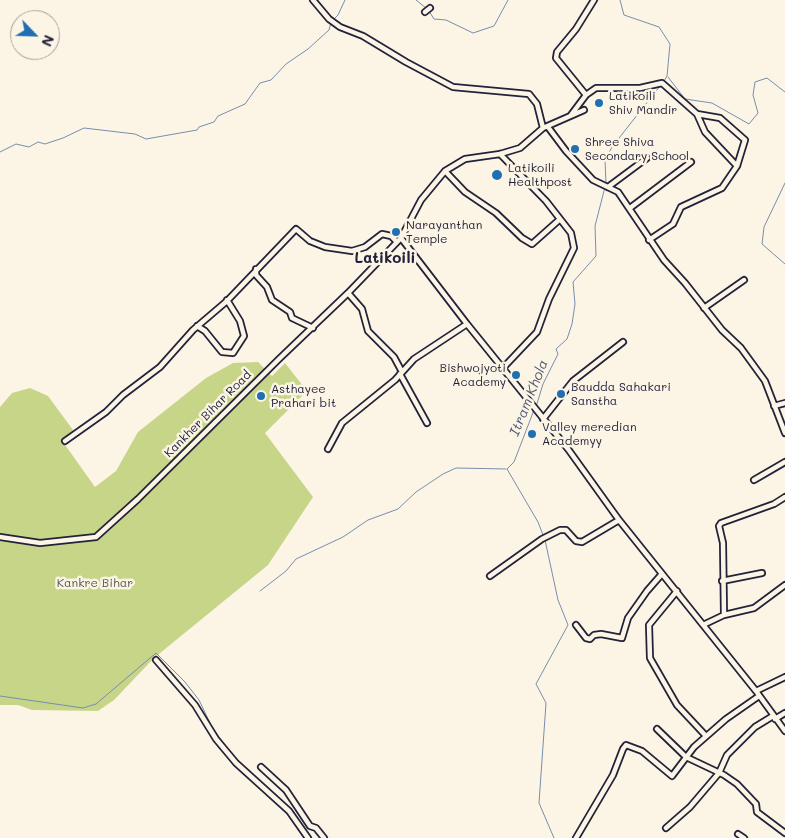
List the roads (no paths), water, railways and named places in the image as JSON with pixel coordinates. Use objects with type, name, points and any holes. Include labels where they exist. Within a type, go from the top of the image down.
[{"type":"street","points":[[313,0],[335,24],[363,36],[454,87],[528,94],[537,104],[546,127],[566,151],[593,180],[606,187],[616,189],[649,240],[722,330],[741,348],[762,376],[785,433]]},
{"type":"street","points":[[586,95],[556,58],[557,52],[576,30],[594,0]]},
{"type":"street","points":[[425,12],[430,8]]},
{"type":"street","points":[[571,116],[586,95],[596,88],[640,88],[662,83],[697,114],[705,132],[720,151],[738,166]]},
{"type":"street","points":[[559,220],[532,244],[522,238],[496,213],[465,192],[445,171],[465,159],[500,154],[520,148],[554,122],[584,110]]},
{"type":"street","points":[[649,240],[673,224],[681,207],[722,188],[738,166],[745,140],[720,118],[697,114]]},
{"type":"street","points":[[500,154],[546,201],[571,233],[574,248],[548,299],[537,332],[503,368]]},
{"type":"street","points":[[606,187],[647,158]]},
{"type":"street","points":[[630,208],[691,162]]},
{"type":"street","name":"Kankher Bihar Road","points":[[0,537],[40,543],[96,537],[138,499],[278,359],[313,328],[401,238],[421,200],[445,171]]},
{"type":"street","points":[[65,441],[106,412],[123,395],[160,366],[197,326],[227,300],[296,229],[310,241],[319,245],[352,251],[365,247],[382,234],[391,236],[397,242]]},
{"type":"street","points":[[401,238],[467,324],[568,448],[661,575],[677,591],[785,731]]},
{"type":"street","points":[[256,269],[256,275],[267,287],[272,300],[290,312],[292,318],[313,328]]},
{"type":"street","points":[[704,308],[744,280]]},
{"type":"street","points":[[348,293],[362,309],[368,330],[394,357],[427,423]]},
{"type":"street","points":[[197,326],[205,331],[222,352],[233,354],[244,336],[240,321],[227,300]]},
{"type":"street","points":[[328,449],[342,423],[401,372],[467,324]]},
{"type":"street","points":[[543,419],[574,381],[623,342]]},
{"type":"street","points":[[774,406],[785,403]]},
{"type":"street","points":[[754,480],[785,462]]},
{"type":"street","points":[[724,615],[722,581],[723,542],[719,530],[721,523],[774,504],[785,497]]},
{"type":"street","points":[[490,576],[544,538],[564,529],[576,541],[582,542],[619,520]]},
{"type":"street","points":[[722,581],[762,573]]},
{"type":"street","points":[[576,625],[586,638],[590,639],[594,635],[601,634],[622,638],[628,618],[647,590],[661,575]]},
{"type":"street","points":[[702,625],[724,615],[762,604],[785,585]]},
{"type":"street","points":[[677,591],[649,626],[650,658],[677,705],[706,736]]},
{"type":"street","points":[[156,660],[195,705],[216,739],[236,763],[288,810],[308,838]]},
{"type":"street","points":[[576,838],[613,774],[622,749],[626,745],[642,751],[670,775],[674,774],[686,757],[706,736],[758,694],[785,677]]},
{"type":"street","points":[[666,828],[690,807],[719,773],[727,755],[755,727],[785,713]]},
{"type":"street","points":[[657,729],[686,757],[737,784],[756,804],[757,812],[775,823],[784,835]]},
{"type":"street","points":[[261,767],[286,790],[310,826],[316,828],[324,838]]},
{"type":"street","points":[[738,834],[744,838]]},
{"type":"waterway","points":[[334,19],[345,0]]},
{"type":"waterway","name":"Itram Khola","points":[[416,0],[426,8]]},
{"type":"waterway","name":"Itram Khola","points":[[429,11],[434,19],[446,20],[473,33],[494,26],[508,0]]},
{"type":"waterway","name":"Itram Khola","points":[[620,0],[624,15],[659,27],[670,44],[667,76],[663,83]]},
{"type":"waterway","points":[[0,152],[16,144],[29,147],[38,142],[45,144],[84,128],[135,134],[146,139],[197,130],[199,127],[214,122],[218,116],[245,104],[260,83],[271,80],[286,64],[308,49],[329,30],[331,22]]},
{"type":"waterway","points":[[668,77],[685,99],[712,103],[749,124],[758,113],[753,95],[755,82],[767,78],[785,92]]},
{"type":"waterway","name":"Itram Khola","points":[[606,183],[605,160],[612,147],[660,86]]},
{"type":"waterway","points":[[785,183],[764,227],[762,244],[785,264]]},
{"type":"waterway","name":"Itram Khola","points":[[536,407],[543,384],[558,354],[556,349],[567,339],[572,324],[575,304],[573,282],[596,256],[595,226],[605,187]]},
{"type":"waterway","name":"Itram Khola","points":[[534,410],[514,462],[507,469],[538,522],[545,540],[558,600],[568,625],[536,684],[546,703],[539,803],[554,838]]},
{"type":"waterway","points":[[260,591],[286,571],[296,559],[343,537],[368,520],[398,509],[416,492],[443,474],[456,468],[506,469]]},
{"type":"waterway","points":[[0,696],[83,708],[96,704],[156,653],[185,682],[199,700],[212,727],[231,754],[255,777]]},
{"type":"waterway","name":"Itram Khola","points":[[291,811],[312,838]]},
{"type":"place","name":"Latikoili Shiv Mandir","points":[[599,103]]},
{"type":"place","name":"Shree Shiva Secondary School","points":[[575,149]]},
{"type":"place","name":"Latikoili Healthpost","points":[[497,175]]},
{"type":"place","name":"Narayanthan Temple","points":[[396,232]]},
{"type":"place","name":"Bishwojyoti Academy","points":[[516,375]]},
{"type":"place","name":"Baudda Sahakari Sanstha","points":[[561,394]]},
{"type":"place","name":"Asthayee Prahari bit","points":[[261,396]]},
{"type":"place","name":"Valley meredian Academyy","points":[[532,434]]},
{"type":"district","name":"Latikoili","points":[[385,258]]},
{"type":"park label","name":"Kankre Bihar","points":[[95,583]]}]
